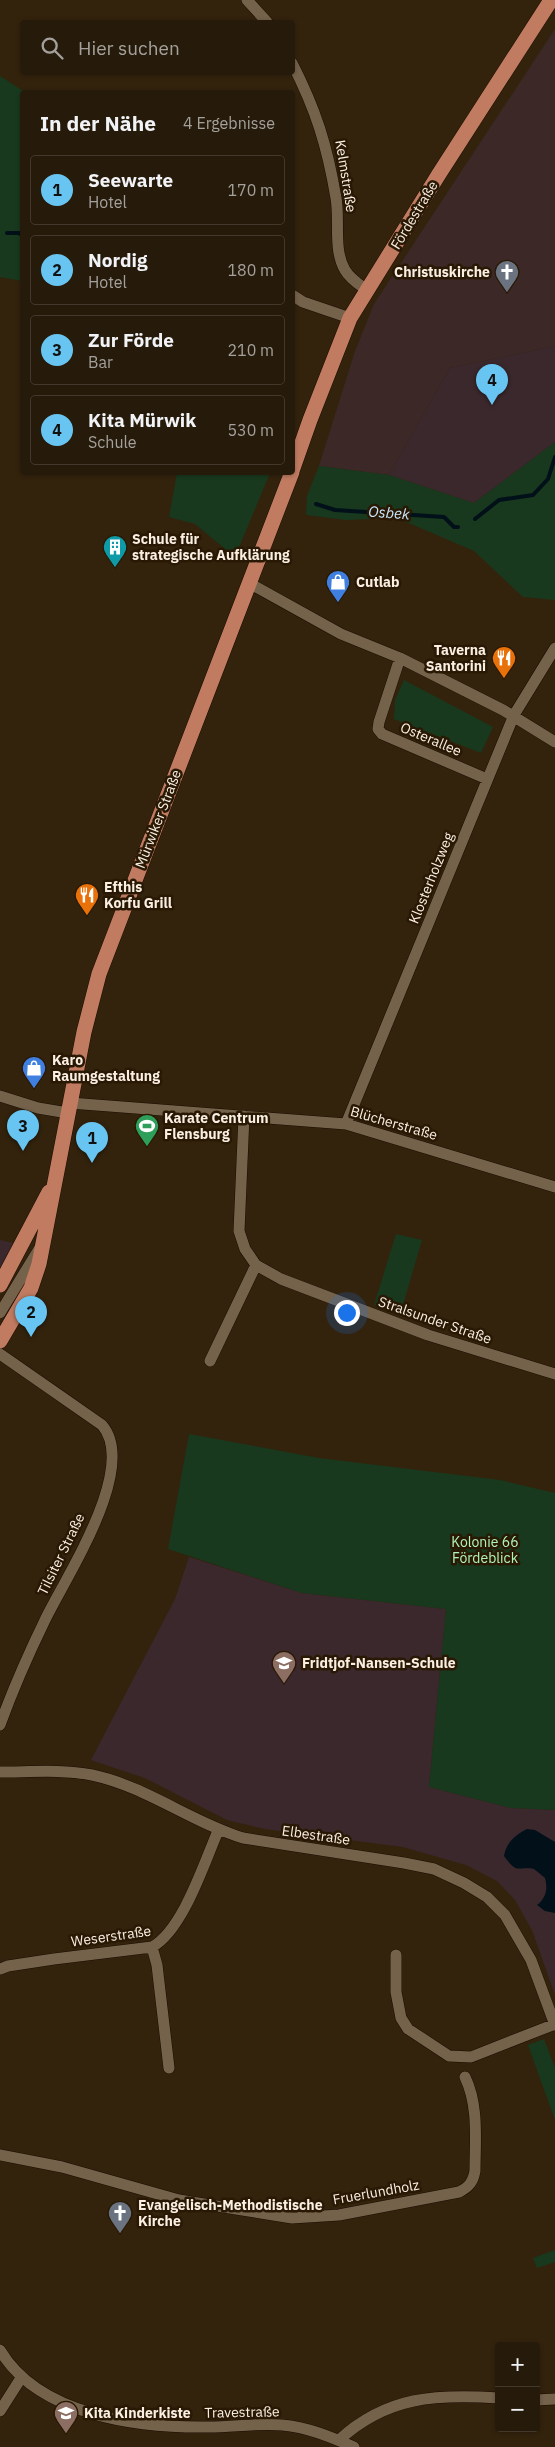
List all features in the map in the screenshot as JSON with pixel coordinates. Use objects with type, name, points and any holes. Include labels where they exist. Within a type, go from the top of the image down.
[{"type":"main road","name":"Fördestraße","points":[[295,463],[317,401],[350,318],[439,174],[551,0]]},
{"type":"main road","name":"Fördestraße","points":[[249,583],[291,475]]},
{"type":"main road","name":"Mürwiker Straße","points":[[0,1341],[31,1288],[44,1241],[86,1024],[99,974],[249,583]]},
{"type":"main road","name":"Mürwiker Straße","points":[[0,1285],[56,1177]]},
{"type":"street","points":[[247,0],[265,20]]},
{"type":"street","name":"Kelmstraße","points":[[295,69],[319,121],[328,150],[336,201],[340,256],[345,270],[368,291]]},
{"type":"street","points":[[295,297],[303,302],[350,318]]},
{"type":"street","points":[[249,583],[341,634],[400,658],[514,715],[555,742]]},
{"type":"street","name":"Klosterholzweg","points":[[346,1124],[514,715],[555,648]]},
{"type":"street","name":"Osterallee","points":[[400,658],[378,729],[382,734],[487,779]]},
{"type":"street","name":"Blücherstraße","points":[[0,1096],[19,1104],[244,1116],[346,1124],[555,1187]]},
{"type":"street","name":"Stralsunder Straße","points":[[244,1116],[239,1231],[245,1249],[256,1265],[281,1279],[428,1335],[555,1374]]},
{"type":"street","points":[[0,1314],[44,1241]]},
{"type":"street","points":[[210,1361],[256,1265]]},
{"type":"street","name":"Tilsiter Straße","points":[[0,1354],[102,1425],[109,1433],[113,1454],[106,1489],[86,1545],[28,1655],[0,1725]]},
{"type":"street","name":"Elbestraße","points":[[0,1772],[51,1771],[91,1775],[142,1793],[218,1831],[243,1838],[434,1869],[464,1883],[487,1898],[505,1915],[531,1960],[555,2025]]},
{"type":"street","name":"Weserstraße","points":[[0,1969],[45,1960],[152,1948],[169,1934],[178,1922],[218,1831]]},
{"type":"street","points":[[152,1948],[157,1965],[169,2068]]},
{"type":"street","points":[[396,1955],[396,1992],[401,2018],[408,2029],[449,2056],[471,2057],[555,2025]]},
{"type":"street","name":"Fruerlundholz","points":[[0,2155],[62,2167],[179,2200],[292,2218],[347,2214],[459,2192],[468,2187],[473,2181],[476,2171],[474,2106],[472,2092],[465,2077]]},
{"type":"street","name":"Travestraße","points":[[0,2350],[21,2378],[41,2392],[66,2404],[128,2422],[192,2427],[282,2425],[314,2431],[354,2447]]},
{"type":"street","points":[[0,2411],[21,2378]]},
{"type":"street","points":[[339,2440],[358,2423],[381,2410],[405,2403],[435,2398],[495,2398]]},
{"type":"street","points":[[540,2400],[555,2399]]},
{"type":"shaded area","points":[[555,29],[555,346],[450,368],[389,475],[319,466],[354,354],[374,304]]},
{"type":"shaded area","points":[[555,346],[555,442],[474,503],[389,475],[450,368]]},
{"type":"shaded area","points":[[0,1240],[13,1243],[0,1270]]},
{"type":"shaded area","name":"Fridtjof-Nansen-Schule","points":[[189,1557],[302,1593],[446,1609],[429,1787],[511,1808],[555,1810],[555,1995],[532,1930],[515,1900],[497,1881],[466,1865],[403,1847],[265,1829],[227,1820],[145,1778],[91,1760],[175,1599]]},
{"type":"shaded area","points":[[527,1829],[535,1830],[555,1842],[555,1913],[545,1911],[537,1905],[546,1893],[545,1878],[534,1869],[515,1868],[504,1856],[512,1840]]},
{"type":"green space","points":[[0,76],[22,90],[20,90],[20,281],[0,277]]},
{"type":"green space","points":[[555,442],[555,600],[523,597],[474,551],[397,518],[346,520],[306,515],[307,496],[319,466],[389,475],[474,503]]},
{"type":"green space","points":[[177,475],[269,475],[235,557],[195,524],[169,517]]},
{"type":"green space","points":[[404,680],[493,727],[481,753],[394,719],[395,700]]},
{"type":"green space","points":[[396,1234],[422,1240],[400,1315],[374,1305]]},
{"type":"green space","name":"Kolonie 66 Fördeblick","points":[[189,1434],[319,1458],[500,1480],[555,1493],[555,1810],[511,1808],[429,1787],[446,1609],[302,1593],[168,1549]]},
{"type":"green space","points":[[544,2039],[555,2068],[555,2120],[528,2045]]},
{"type":"green space","points":[[555,2250],[555,2262],[537,2268],[533,2258]]},
{"type":"waterway","name":"Osbek","points":[[7,233],[20,234]]},
{"type":"waterway","name":"Osbek","points":[[475,519],[499,500],[533,495],[548,479],[555,457]]},
{"type":"waterway","name":"Osbek","points":[[316,504],[335,510],[444,517],[454,527],[458,527]]},
{"type":"place","name":"Christuskirche","points":[[507,293]]},
{"type":"place","name":"Kita Mürwik","points":[[492,405]]},
{"type":"place","name":"Schule für strategische Aufklärung","points":[[115,568]]},
{"type":"place","name":"Cutlab","points":[[338,603]]},
{"type":"place","name":"Taverna Santorini","points":[[504,679]]},
{"type":"place","name":"Efthis Korfu Grill","points":[[87,916]]},
{"type":"place","name":"Karo Raumgestaltung","points":[[34,1089]]},
{"type":"place","name":"Karate Centrum Flensburg","points":[[147,1147]]},
{"type":"place","name":"Zur Förde","points":[[23,1151]]},
{"type":"place","name":"Seewarte","points":[[92,1163]]},
{"type":"place","name":"Nordig","points":[[31,1337]]},
{"type":"place","name":"Fridtjof-Nansen-Schule","points":[[284,1684]]},
{"type":"place","name":"Evangelisch-Methodistische Kirche","points":[[120,2234]]},
{"type":"place","name":"Kita Kinderkiste","points":[[66,2434]]}]
